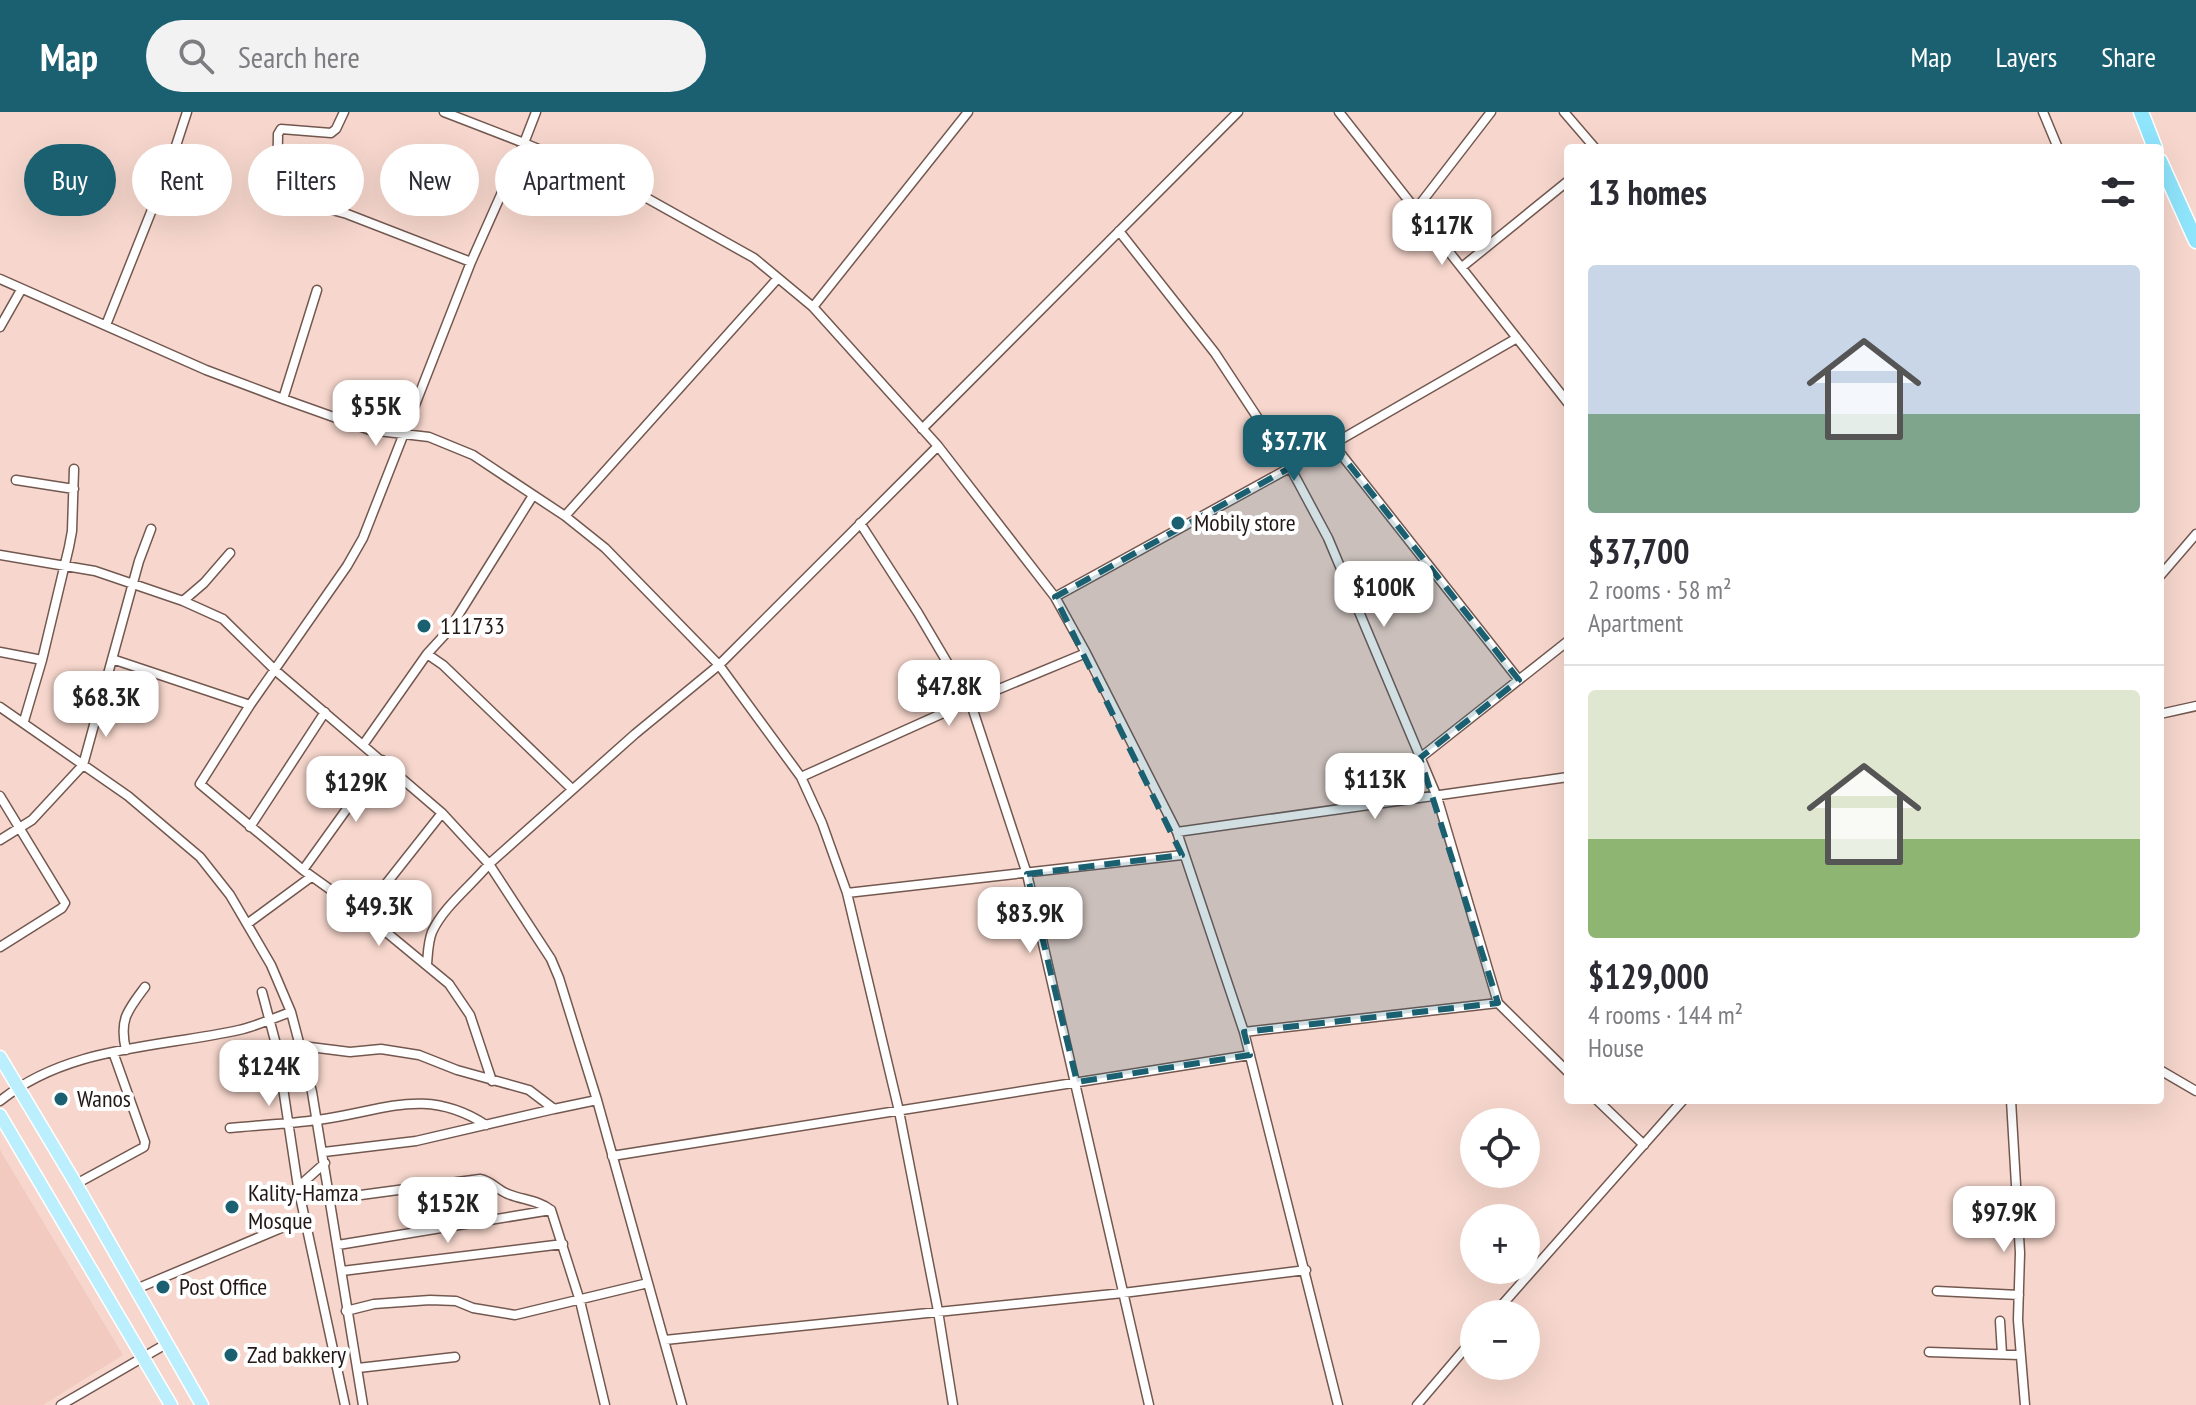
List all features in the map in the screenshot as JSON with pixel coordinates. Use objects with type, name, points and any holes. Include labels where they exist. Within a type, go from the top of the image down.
[{"type":"highway","points":[[2141,112],[2153,144]]},
{"type":"highway","points":[[2164,181],[2196,241]]},
{"type":"main road","points":[[0,1057],[202,1405]]},
{"type":"main road","points":[[0,1115],[171,1405]]},
{"type":"street","points":[[106,325],[169,167],[187,112]]},
{"type":"street","points":[[344,112],[331,133],[281,129],[278,134],[277,195],[347,214],[471,262]]},
{"type":"street","points":[[444,112],[618,182],[754,258],[813,307],[938,446],[1055,597],[1177,832],[1182,855],[1244,1032],[1338,1405]]},
{"type":"street","points":[[492,1081],[470,1015],[449,984],[363,913],[311,877],[200,784],[363,538],[471,262],[536,112]]},
{"type":"street","points":[[813,307],[968,112]]},
{"type":"street","points":[[922,429],[1238,112]]},
{"type":"street","points":[[1339,112],[1564,398]]},
{"type":"street","points":[[1417,208],[1491,112]]},
{"type":"street","points":[[1564,112],[1592,144]]},
{"type":"street","points":[[2043,112],[2056,144]]},
{"type":"street","points":[[1462,267],[1564,184]]},
{"type":"street","points":[[1119,231],[1215,353],[1290,467],[1328,538],[1437,797],[1498,1003],[1564,1068]]},
{"type":"street","points":[[565,516],[778,278]]},
{"type":"street","points":[[0,279],[206,370],[283,399],[370,430],[429,437],[473,455],[532,497],[565,516],[633,574],[719,665],[801,777],[822,823],[847,893],[899,1111],[953,1405]]},
{"type":"street","points":[[0,327],[21,290]]},
{"type":"street","points":[[283,399],[317,290]]},
{"type":"street","points":[[1055,597],[1333,444],[1517,338]]},
{"type":"street","points":[[1333,444],[1519,680]]},
{"type":"street","points":[[427,964],[432,931],[489,864],[572,789],[719,665],[938,446]]},
{"type":"street","points":[[24,721],[42,660],[72,531],[74,469]]},
{"type":"street","points":[[16,480],[74,489]]},
{"type":"street","points":[[363,745],[427,654],[449,630],[532,497]]},
{"type":"street","points":[[860,523],[970,701],[1027,874],[1149,1405]]},
{"type":"street","points":[[0,840],[32,820],[83,765],[151,529]]},
{"type":"street","points":[[2164,571],[2196,534]]},
{"type":"street","points":[[183,601],[204,583],[230,553]]},
{"type":"street","points":[[0,555],[64,564],[134,584],[223,619],[276,671],[442,813],[489,864],[551,959],[597,1100],[682,1405]]},
{"type":"street","points":[[1420,758],[1564,644]]},
{"type":"street","points":[[0,652],[42,660]]},
{"type":"street","points":[[801,777],[1086,653]]},
{"type":"street","points":[[427,654],[443,665],[572,789]]},
{"type":"street","points":[[112,659],[250,705]]},
{"type":"street","points":[[2164,713],[2196,706]]},
{"type":"street","points":[[0,707],[128,796],[200,857],[230,895],[271,965],[302,1046],[318,1120],[363,1405]]},
{"type":"street","points":[[250,827],[325,712]]},
{"type":"street","points":[[303,870],[382,760]]},
{"type":"street","points":[[1177,832],[1564,778]]},
{"type":"street","points":[[0,796],[65,903],[62,908],[0,947]]},
{"type":"street","points":[[363,913],[442,813]]},
{"type":"street","points":[[847,893],[1182,855]]},
{"type":"street","points":[[247,924],[311,877]]},
{"type":"street","points":[[126,1050],[123,1021],[145,987]]},
{"type":"street","points":[[262,992],[277,1048],[298,1187],[345,1405]]},
{"type":"street","points":[[1244,1032],[1498,1003]]},
{"type":"street","points":[[0,1101],[17,1087],[77,1059],[234,1031],[291,1012]]},
{"type":"street","points":[[277,1048],[302,1046],[350,1052],[401,1051],[529,1090],[554,1109]]},
{"type":"street","points":[[76,1184],[144,1147],[145,1142],[113,1052]]},
{"type":"street","points":[[612,1156],[1250,1055]]},
{"type":"street","points":[[2164,1072],[2196,1091]]},
{"type":"street","points":[[324,1152],[416,1141],[597,1100]]},
{"type":"street","points":[[230,1128],[318,1120],[401,1105],[435,1103],[453,1107],[486,1125]]},
{"type":"street","points":[[1601,1104],[1644,1145]]},
{"type":"street","points":[[1506,1300],[1680,1104]]},
{"type":"street","points":[[2011,1104],[2020,1253],[2020,1355],[2025,1405]]},
{"type":"street","points":[[298,1187],[325,1163]]},
{"type":"street","points":[[331,1199],[480,1179],[508,1194],[538,1202],[551,1210],[580,1301],[605,1405]]},
{"type":"street","points":[[338,1245],[551,1210]]},
{"type":"street","points":[[136,1289],[305,1218]]},
{"type":"street","points":[[342,1271],[563,1244]]},
{"type":"street","points":[[665,1340],[1123,1293],[1306,1270]]},
{"type":"street","points":[[346,1311],[374,1304],[430,1300],[456,1301],[473,1308],[515,1315],[648,1283]]},
{"type":"street","points":[[1937,1291],[2019,1295]]},
{"type":"street","points":[[2000,1321],[2002,1354]]},
{"type":"street","points":[[61,1405],[166,1344]]},
{"type":"street","points":[[1929,1352],[2020,1355]]},
{"type":"street","points":[[1417,1405],[1460,1354]]},
{"type":"street","points":[[358,1368],[455,1357]]},
{"type":"highlighted area","points":[[1333,444],[1519,680],[1420,758],[1498,1003],[1244,1032],[1250,1055],[1077,1082],[1027,874],[1182,855],[1055,597]]},
{"type":"shaded area","points":[[0,1150],[123,1355],[43,1405],[0,1405]]},
{"type":"place","name":"Mobily store","points":[[1178,523]]},
{"type":"place","name":"111733","points":[[424,626]]},
{"type":"place","name":"Wanos","points":[[61,1099]]},
{"type":"place","name":"Kality-Hamza Mosque","points":[[232,1207]]},
{"type":"place","name":"Post Office","points":[[163,1287]]},
{"type":"place","name":"Zad bakkery","points":[[231,1355]]}]
